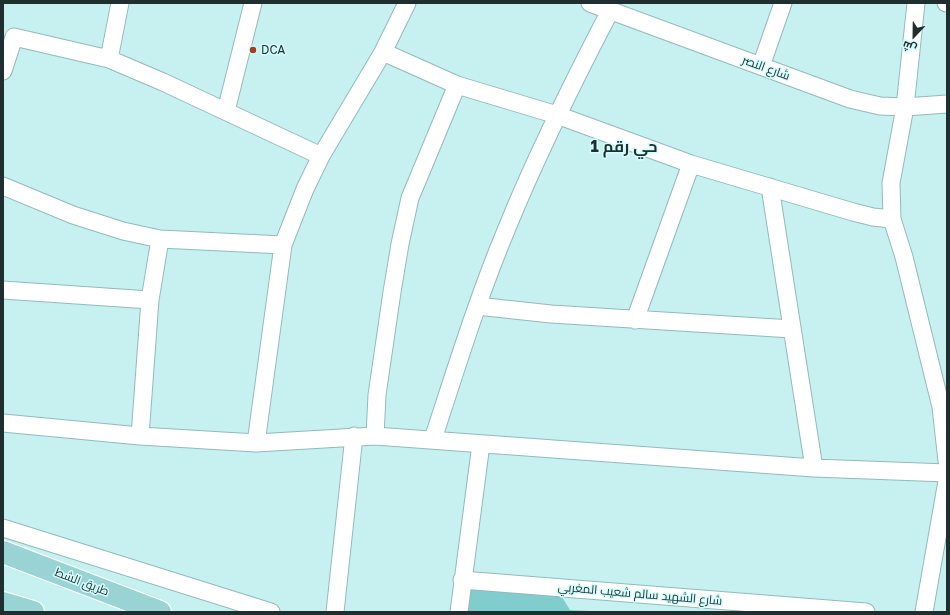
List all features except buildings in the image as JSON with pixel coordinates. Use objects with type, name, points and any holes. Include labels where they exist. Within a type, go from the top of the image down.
[{"type":"main road","name":"طريق الشط","points":[[3,552],[160,612]]},
{"type":"main road","points":[[3,603],[33,612]]},
{"type":"street","points":[[108,59],[120,3]]},
{"type":"street","points":[[226,111],[253,3]]},
{"type":"street","points":[[256,443],[283,245],[305,189],[321,156],[383,52],[407,3]]},
{"type":"street","name":"شارع النصر","points":[[590,3],[610,12],[850,99],[880,106],[905,107],[947,104]]},
{"type":"street","points":[[761,66],[783,3]]},
{"type":"street","points":[[916,3],[905,107],[891,184],[892,219],[904,257],[940,407],[947,461]]},
{"type":"street","points":[[433,440],[477,306],[507,228],[556,115],[610,12]]},
{"type":"street","points":[[3,71],[8,34],[108,59],[163,82],[321,156]]},
{"type":"street","points":[[383,52],[457,85],[556,115],[691,164],[860,214],[892,219]]},
{"type":"street","points":[[375,436],[377,395],[400,244],[408,206],[457,85]]},
{"type":"street","points":[[635,320],[691,164]]},
{"type":"street","points":[[3,186],[73,215],[123,231],[160,239],[283,245]]},
{"type":"street","points":[[770,187],[814,468]]},
{"type":"street","points":[[140,436],[150,300],[160,239]]},
{"type":"street","points":[[3,290],[150,300]]},
{"type":"street","points":[[477,306],[551,314],[635,320],[792,328]]},
{"type":"street","points":[[3,423],[140,436],[256,443],[354,436],[375,436],[814,468],[947,473]]},
{"type":"street","points":[[334,612],[354,436]]},
{"type":"street","points":[[459,612],[481,444]]},
{"type":"street","points":[[924,612],[947,482]]},
{"type":"street","points":[[3,528],[271,612]]},
{"type":"street","name":"شارع الشهيد سالم شعيب المغربي","points":[[462,580],[768,608],[866,612]]},
{"type":"shaded area","points":[[467,588],[562,597],[570,610],[608,612],[464,612]]},
{"type":"place","name":"DCA","points":[[253,50]]},
{"type":"district","name":"حي رقم 1","points":[[624,147]]}]
